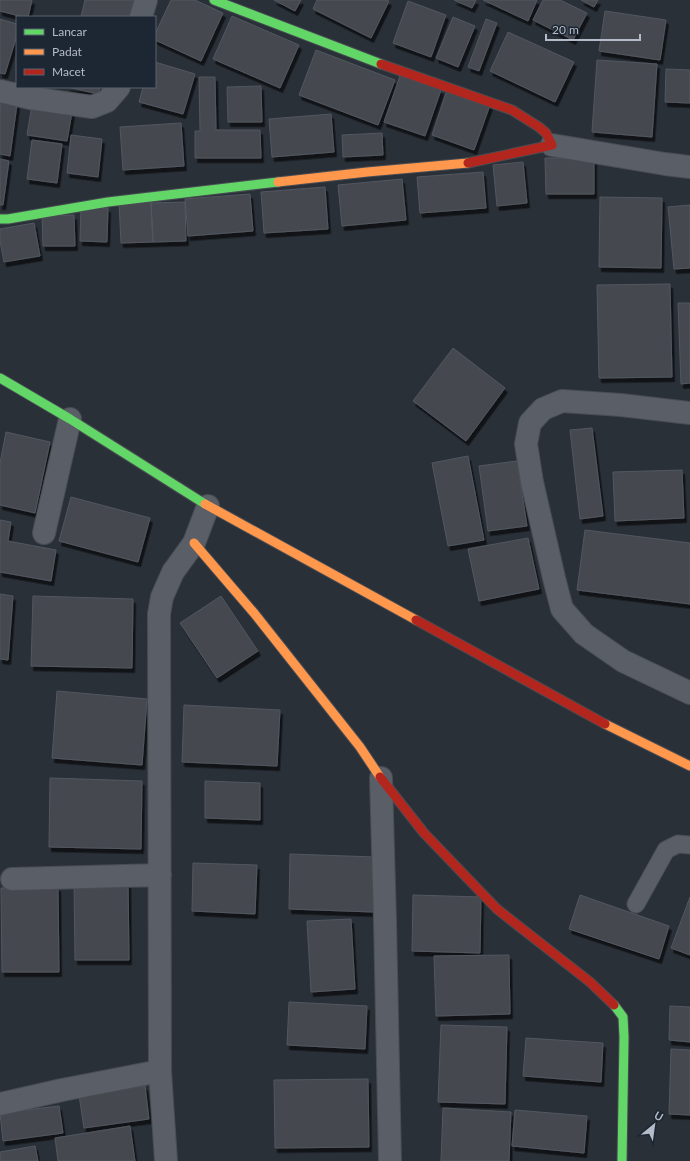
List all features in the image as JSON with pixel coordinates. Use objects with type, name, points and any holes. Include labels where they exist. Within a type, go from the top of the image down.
[{"type":"street","points":[[141,16],[146,0]]},
{"type":"street","points":[[214,0],[353,54],[512,110],[546,133],[552,145]]},
{"type":"street","points":[[0,91],[30,98],[92,107],[108,101],[118,88]]},
{"type":"street","points":[[0,219],[24,217],[123,200],[367,172],[470,163],[552,145],[690,167]]},
{"type":"street","points":[[0,378],[70,419],[208,506],[624,734],[690,766]]},
{"type":"street","points":[[690,413],[621,405],[562,401],[543,409],[530,423],[526,444],[535,497],[562,609],[584,634],[623,661],[690,693]]},
{"type":"street","points":[[44,533],[70,419]]},
{"type":"street","points":[[166,1161],[160,1071],[159,614],[162,597],[173,572],[194,543],[208,506]]},
{"type":"street","points":[[194,543],[254,613],[360,747],[381,778],[424,833],[496,909],[590,982],[610,1000],[623,1017],[622,1161]]},
{"type":"street","points":[[381,778],[386,928],[390,1161]]},
{"type":"street","points":[[12,879],[160,876]]},
{"type":"street","points":[[0,1104],[160,1071]]},
{"type":"lane","points":[[636,904],[666,850],[678,844],[690,845]]},
{"type":"building","points":[[0,0],[32,0],[28,16],[19,16],[0,11]]},
{"type":"building","points":[[85,0],[134,0],[129,16],[81,16]]},
{"type":"building","points":[[171,0],[195,0],[223,13],[201,61],[156,40],[156,32]]},
{"type":"building","points":[[274,0],[301,0],[295,11]]},
{"type":"building","points":[[317,0],[389,1],[371,38],[313,9]]},
{"type":"building","points":[[454,0],[476,0],[472,8]]},
{"type":"building","points":[[483,0],[537,0],[528,21]]},
{"type":"building","points":[[543,0],[560,0],[587,13],[573,40],[533,20]]},
{"type":"building","points":[[581,0],[598,0],[594,7]]},
{"type":"building","points":[[408,1],[446,15],[431,57],[393,43]]},
{"type":"building","points":[[605,11],[666,20],[660,60],[599,51]]},
{"type":"building","points":[[232,16],[299,45],[280,88],[213,59]]},
{"type":"building","points":[[453,17],[475,26],[458,67],[436,58]]},
{"type":"building","points":[[0,19],[16,24],[16,38],[5,74],[0,73]]},
{"type":"building","points":[[486,19],[497,23],[479,71],[468,67]]},
{"type":"building","points":[[508,32],[574,62],[555,102],[490,71]]},
{"type":"building","points":[[316,50],[395,80],[378,125],[299,95]]},
{"type":"building","points":[[597,60],[657,64],[652,137],[592,132]]},
{"type":"building","points":[[156,62],[195,74],[183,114],[139,102],[143,88],[156,88]]},
{"type":"building","points":[[666,69],[690,70],[690,103],[665,102]]},
{"type":"building","points":[[400,76],[441,90],[425,136],[384,122]]},
{"type":"building","points":[[199,77],[215,77],[216,130],[260,130],[261,158],[195,158],[195,131],[200,131]]},
{"type":"building","points":[[261,86],[262,122],[228,122],[227,87]]},
{"type":"building","points":[[71,88],[100,88],[98,94]]},
{"type":"building","points":[[447,90],[490,105],[474,150],[432,135]]},
{"type":"building","points":[[0,102],[17,104],[10,156],[0,154]]},
{"type":"building","points":[[32,105],[72,112],[67,141],[27,135]]},
{"type":"building","points":[[331,114],[334,152],[272,157],[269,119]]},
{"type":"building","points":[[181,123],[184,166],[123,170],[120,127]]},
{"type":"building","points":[[382,133],[383,155],[343,157],[342,135]]},
{"type":"building","points":[[71,135],[102,139],[98,177],[67,173]]},
{"type":"building","points":[[32,140],[62,144],[57,183],[27,179]]},
{"type":"building","points":[[545,158],[594,158],[594,194],[546,194]]},
{"type":"building","points":[[0,159],[9,161],[3,205],[0,205]]},
{"type":"building","points":[[523,162],[527,203],[497,206],[493,165]]},
{"type":"building","points":[[483,172],[486,208],[420,213],[417,177]]},
{"type":"building","points":[[402,179],[406,220],[342,226],[338,185]]},
{"type":"building","points":[[325,187],[328,229],[264,233],[261,192]]},
{"type":"building","points":[[250,194],[253,231],[188,236],[185,199]]},
{"type":"building","points":[[600,197],[662,198],[661,268],[599,267]]},
{"type":"building","points":[[151,202],[153,242],[121,243],[119,203]]},
{"type":"building","points":[[185,202],[186,241],[153,242],[151,203]]},
{"type":"building","points":[[690,205],[690,268],[674,269],[668,207]]},
{"type":"building","points":[[81,207],[108,208],[107,242],[80,241]]},
{"type":"building","points":[[74,215],[75,246],[43,246],[42,216]]},
{"type":"building","points":[[34,223],[40,256],[4,262],[0,241],[0,229]]},
{"type":"building","points":[[670,284],[672,377],[599,378],[597,285]]},
{"type":"building","points":[[678,303],[690,303],[690,383],[681,384]]},
{"type":"building","points":[[453,348],[505,388],[466,441],[413,401]]},
{"type":"building","points":[[592,428],[603,516],[580,519],[570,430]]},
{"type":"building","points":[[6,432],[50,442],[35,513],[0,505],[0,463]]},
{"type":"building","points":[[468,456],[484,540],[448,546],[432,463]]},
{"type":"building","points":[[517,461],[527,526],[488,531],[479,466]]},
{"type":"building","points":[[682,470],[684,518],[615,521],[613,472]]},
{"type":"building","points":[[71,497],[150,518],[138,562],[59,541]]},
{"type":"building","points":[[0,520],[11,522],[8,541],[56,550],[51,581],[0,572]]},
{"type":"building","points":[[585,530],[690,543],[690,604],[577,590]]},
{"type":"building","points":[[528,538],[539,589],[479,601],[468,549]]},
{"type":"building","points":[[0,594],[13,596],[8,660],[0,659]]},
{"type":"building","points":[[33,596],[133,599],[132,668],[31,666]]},
{"type":"building","points":[[221,596],[258,651],[217,678],[180,623]]},
{"type":"building","points":[[57,691],[147,699],[142,765],[52,758]]},
{"type":"building","points":[[184,705],[280,710],[277,766],[182,762]]},
{"type":"building","points":[[50,778],[142,781],[141,849],[49,847]]},
{"type":"building","points":[[205,781],[260,783],[260,820],[205,818]]},
{"type":"building","points":[[290,854],[375,857],[373,912],[289,909]]},
{"type":"building","points":[[193,863],[257,865],[255,914],[192,911]]},
{"type":"building","points":[[74,879],[128,879],[129,960],[75,960]]},
{"type":"building","points":[[58,887],[59,972],[2,972],[1,888]]},
{"type":"building","points":[[413,895],[481,897],[480,953],[412,951]]},
{"type":"building","points":[[580,895],[669,926],[659,959],[569,929]]},
{"type":"building","points":[[690,897],[690,955],[671,948]]},
{"type":"building","points":[[351,919],[355,989],[311,992],[307,921]]},
{"type":"building","points":[[509,955],[510,1014],[436,1016],[434,956]]},
{"type":"building","points":[[289,1002],[367,1006],[365,1049],[287,1045]]},
{"type":"building","points":[[670,1006],[690,1007],[690,1042],[669,1040]]},
{"type":"building","points":[[441,1025],[507,1027],[505,1104],[438,1102]]},
{"type":"building","points":[[526,1038],[603,1043],[601,1082],[523,1076]]},
{"type":"building","points":[[671,1049],[690,1050],[690,1115],[669,1114]]},
{"type":"building","points":[[368,1079],[369,1147],[275,1148],[274,1080]]},
{"type":"building","points":[[145,1086],[149,1119],[84,1128],[79,1095]]},
{"type":"building","points":[[59,1106],[63,1133],[3,1141],[0,1113]]},
{"type":"building","points":[[443,1108],[511,1112],[509,1161],[441,1161]]},
{"type":"building","points":[[515,1110],[587,1116],[584,1153],[512,1146]]},
{"type":"building","points":[[130,1126],[135,1161],[58,1161],[55,1138]]},
{"type":"building","points":[[35,1146],[38,1161],[0,1161],[0,1152]]},
{"type":"traffic: fast","points":[[214,0],[381,64]]},
{"type":"traffic: fast","points":[[0,219],[8,219],[108,202],[278,182]]},
{"type":"traffic: fast","points":[[0,378],[70,419],[205,504]]},
{"type":"traffic: fast","points":[[614,1005],[623,1017],[622,1161]]},
{"type":"traffic: slow","points":[[278,182],[468,163]]},
{"type":"traffic: slow","points":[[205,504],[416,620]]},
{"type":"traffic: slow","points":[[194,543],[254,613],[360,747],[380,777]]},
{"type":"traffic: slow","points":[[605,724],[690,766]]},
{"type":"traffic: jam","points":[[381,64],[512,110],[546,133],[552,145],[468,163]]},
{"type":"traffic: jam","points":[[416,620],[605,724]]},
{"type":"traffic: jam","points":[[380,777],[424,833],[497,909],[590,982],[614,1005]]}]
